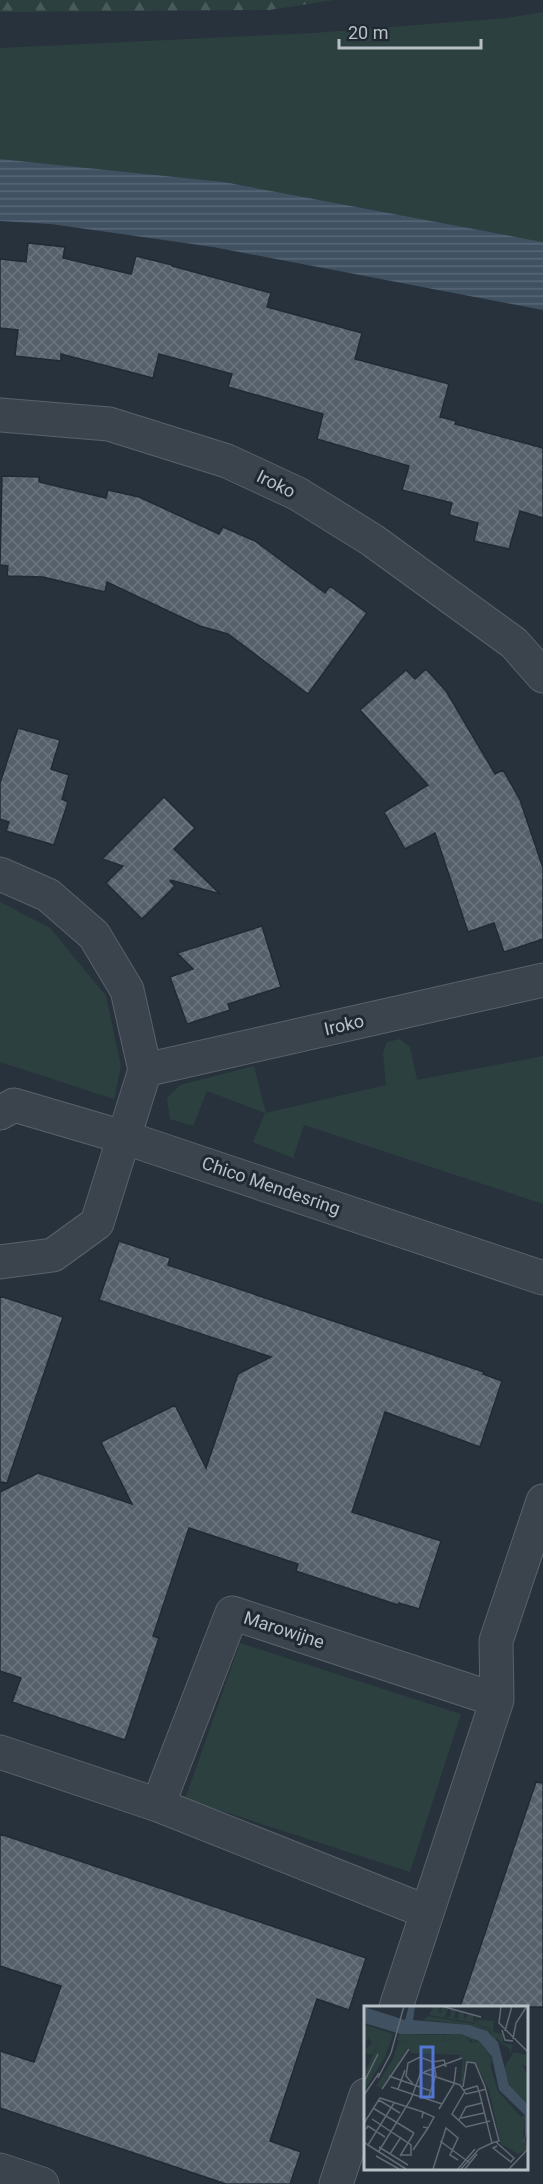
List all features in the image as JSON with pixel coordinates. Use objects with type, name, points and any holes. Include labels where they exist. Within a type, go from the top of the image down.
[{"type":"street","name":"Iroko","points":[[0,415],[110,424],[227,460],[298,494],[528,640],[543,676]]},
{"type":"street","points":[[0,874],[48,895],[94,934],[127,990],[145,1070],[97,1223],[53,1255],[0,1262]]},
{"type":"street","name":"Iroko","points":[[145,1070],[543,980]]},
{"type":"street","name":"Chico Mendesring","points":[[0,1113],[14,1105],[123,1137],[543,1278]]},
{"type":"street","points":[[396,2006],[497,1700],[496,1641],[533,1562],[543,1501]]},
{"type":"street","name":"Marowijne","points":[[158,1805],[232,1613],[497,1700]]},
{"type":"street","points":[[0,1752],[158,1805],[428,1912]]},
{"type":"street","points":[[336,2184],[364,2101]]},
{"type":"street","points":[[0,2170],[42,2184]]},
{"type":"green space","points":[[0,0],[334,0],[269,10],[0,12]]},
{"type":"green space","points":[[543,12],[543,242],[224,182],[0,159],[0,48],[313,33],[506,18]]},
{"type":"green space","points":[[0,902],[50,928],[106,996],[121,1066],[114,1099],[0,1062]]},
{"type":"green space","points":[[400,1039],[410,1047],[417,1080],[543,1056],[543,1204],[304,1125],[293,1158],[253,1142],[265,1113],[207,1091],[193,1126],[170,1119],[167,1098],[180,1085],[254,1066],[266,1113],[386,1085],[383,1053],[387,1042]]},
{"type":"green space","points":[[240,1643],[461,1714],[410,1872],[185,1799]]},
{"type":"water","points":[[0,159],[224,182],[543,242],[543,310],[213,247],[51,224],[0,221]]},
{"type":"building","points":[[28,243],[65,247],[63,258],[131,274],[136,256],[172,265],[271,293],[267,307],[362,333],[355,359],[449,384],[440,417],[456,421],[455,424],[543,448],[543,518],[520,511],[509,549],[474,541],[478,523],[449,515],[452,503],[402,490],[409,466],[317,439],[323,414],[228,387],[232,374],[159,354],[153,378],[61,354],[61,361],[15,356],[18,330],[0,328],[0,259],[26,262]]},
{"type":"building","points":[[2,476],[39,477],[39,482],[106,498],[108,490],[139,497],[219,534],[223,527],[255,541],[325,593],[330,586],[367,613],[308,694],[228,634],[200,626],[107,582],[105,592],[43,577],[7,576],[8,566],[0,565]]},
{"type":"building","points":[[426,669],[446,691],[495,774],[503,770],[520,800],[543,868],[543,939],[504,952],[494,923],[468,932],[435,833],[405,849],[384,812],[428,785],[360,710],[406,670],[415,679]]},
{"type":"building","points":[[18,728],[60,740],[51,769],[69,775],[62,799],[68,802],[54,845],[6,831],[9,822],[0,819],[0,783]]},
{"type":"building","points":[[164,797],[195,828],[174,849],[220,894],[171,880],[175,886],[142,919],[106,883],[123,866],[102,859]]},
{"type":"building","points":[[262,926],[281,987],[228,1004],[230,1010],[187,1024],[170,977],[193,969],[177,953]]},
{"type":"building","points":[[119,1241],[170,1258],[168,1265],[484,1372],[483,1374],[502,1381],[480,1447],[385,1412],[352,1512],[441,1541],[419,1609],[399,1603],[398,1605],[296,1571],[298,1564],[189,1528],[153,1636],[159,1638],[125,1740],[12,1702],[21,1678],[0,1671],[0,1492],[38,1473],[132,1504],[101,1442],[175,1405],[206,1468],[238,1374],[271,1357],[99,1300]]},
{"type":"building","points":[[0,1296],[63,1317],[7,1483],[0,1482]]},
{"type":"building","points":[[536,1782],[543,1783],[543,2007],[460,2006]]},
{"type":"building","points":[[0,1834],[366,1958],[349,2010],[317,1999],[270,2141],[301,2152],[290,2184],[226,2184],[0,2108],[0,2051],[34,2062],[61,1986],[0,1966]]}]
